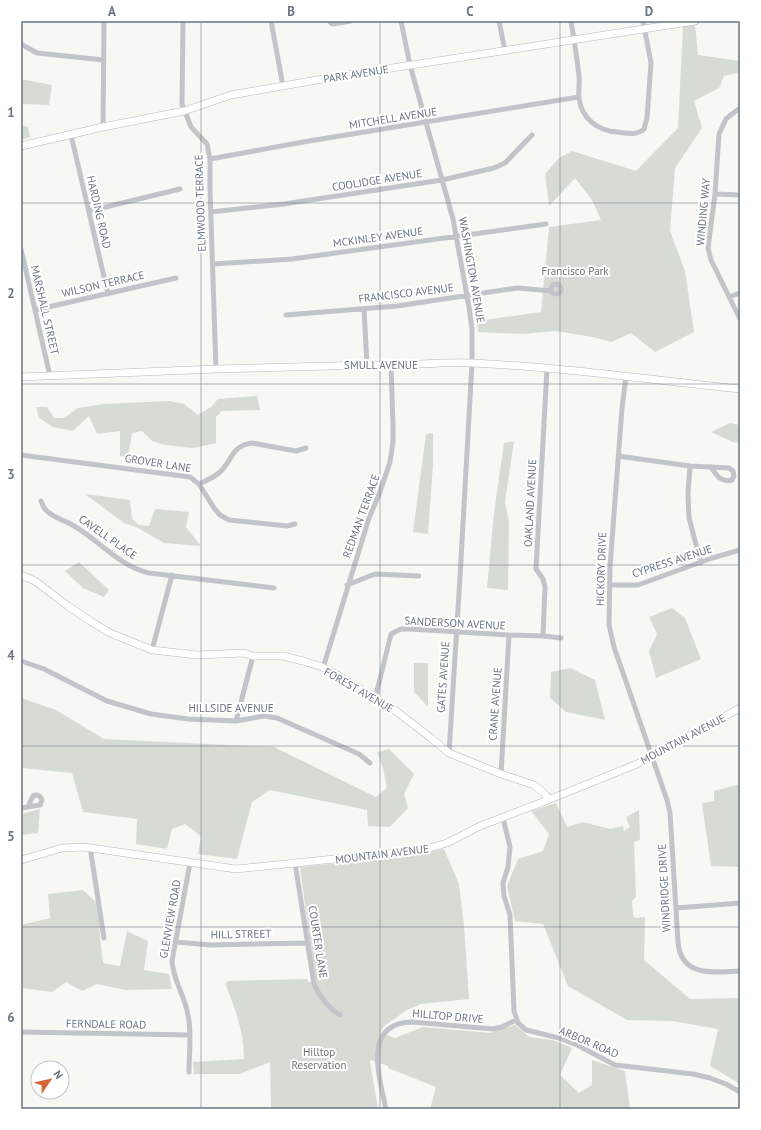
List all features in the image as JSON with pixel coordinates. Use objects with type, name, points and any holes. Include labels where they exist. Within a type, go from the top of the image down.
[{"type":"street","points":[[103,127],[104,21]]},
{"type":"street","name":"ELMWOOD TERRACE","points":[[183,21],[182,104],[193,130],[207,144],[210,159],[216,369]]},
{"type":"street","points":[[271,21],[284,86]]},
{"type":"street","points":[[329,21],[332,24],[351,21]]},
{"type":"street","name":"WASHINGTON AVENUE","points":[[401,21],[410,65],[453,219],[472,329],[472,363],[460,577]]},
{"type":"street","points":[[499,21],[505,50]]},
{"type":"street","points":[[571,21],[579,79],[579,97],[581,108],[585,115],[590,121],[600,128],[612,132],[636,133],[644,129],[647,118],[651,63],[643,21]]},
{"type":"street","name":"PARK AVENUE","points":[[21,146],[103,127],[184,111],[226,96],[410,65],[695,21]]},
{"type":"street","points":[[21,44],[37,53],[104,60]]},
{"type":"street","name":"MITCHELL AVENUE","points":[[210,159],[303,142],[579,97]]},
{"type":"street","name":"WINDING WAY","points":[[740,108],[726,119],[719,134],[715,194],[708,248],[711,260],[740,319]]},
{"type":"street","name":"HARDING ROAD","points":[[71,134],[108,294]]},
{"type":"street","name":"COOLIDGE AVENUE","points":[[211,212],[292,203],[442,180],[494,168],[505,163],[532,135]]},
{"type":"street","points":[[89,211],[180,189]]},
{"type":"street","points":[[715,194],[740,195]]},
{"type":"street","name":"MCKINLEY AVENUE","points":[[212,264],[292,259],[546,224]]},
{"type":"street","name":"MARSHALL STREET","points":[[21,249],[50,376]]},
{"type":"street","name":"WILSON TERRACE","points":[[35,310],[176,278]]},
{"type":"street","name":"FRANCISCO AVENUE","points":[[286,315],[397,306],[517,288],[552,291]]},
{"type":"street","points":[[729,298],[740,293]]},
{"type":"street","points":[[364,309],[367,365]]},
{"type":"street","name":"SMULL AVENUE","points":[[21,377],[216,369],[472,363],[740,388]]},
{"type":"street","name":"REDMAN TERRACE","points":[[323,668],[369,518],[390,462],[393,442],[391,366]]},
{"type":"street","name":"OAKLAND AVENUE","points":[[543,636],[545,587],[543,579],[536,569],[547,369]]},
{"type":"street","name":"HICKORY DRIVE","points":[[626,377],[622,408],[610,567],[609,626],[614,647],[651,756]]},
{"type":"street","points":[[199,484],[222,470],[235,451],[246,444],[252,443],[296,451],[306,448]]},
{"type":"street","name":"GROVER LANE","points":[[21,455],[190,476],[199,484],[220,515],[229,520],[287,526],[295,524]]},
{"type":"street","points":[[618,456],[690,466],[711,467]]},
{"type":"street","points":[[690,466],[688,493],[689,518],[701,563]]},
{"type":"street","name":"CAVELL PLACE","points":[[41,501],[45,509],[54,516],[74,526],[128,565],[144,571],[274,588]]},
{"type":"street","name":"CYPRESS AVENUE","points":[[610,585],[638,585],[740,550]]},
{"type":"street","points":[[348,585],[375,574],[419,576]]},
{"type":"street","name":"FOREST AVENUE","points":[[21,575],[35,581],[79,614],[110,633],[152,650],[197,655],[244,653],[254,656],[284,656],[323,668],[340,676],[396,711],[448,753],[534,786],[546,795],[548,800]]},
{"type":"street","points":[[152,650],[172,575]]},
{"type":"street","name":"GATES AVENUE","points":[[448,753],[460,577]]},
{"type":"street","name":"SANDERSON AVENUE","points":[[375,699],[391,634],[401,629],[561,638]]},
{"type":"street","name":"CRANE AVENUE","points":[[501,774],[509,635]]},
{"type":"street","points":[[236,721],[254,656]]},
{"type":"street","name":"HILLSIDE AVENUE","points":[[21,661],[44,669],[108,701],[151,714],[188,719],[236,721],[264,716],[277,718],[359,754],[370,763]]},
{"type":"street","name":"MOUNTAIN AVENUE","points":[[21,860],[62,848],[90,847],[236,869],[426,850],[447,843],[473,829],[624,769],[740,708]]},
{"type":"street","name":"WINDRIDGE DRIVE","points":[[651,756],[665,793],[670,813],[678,948],[685,962],[701,971],[740,971]]},
{"type":"street","points":[[21,808],[28,807]]},
{"type":"street","points":[[503,818],[510,847],[508,867],[503,883],[504,896],[510,915],[514,1011],[516,1020]]},
{"type":"street","points":[[90,847],[104,938]]},
{"type":"street","name":"GLENVIEW ROAD","points":[[189,1072],[189,1016],[173,970],[172,956],[190,863]]},
{"type":"street","name":"COURTER LANE","points":[[295,863],[316,989],[325,1003],[340,1015]]},
{"type":"street","points":[[676,908],[740,903]]},
{"type":"street","name":"HILL STREET","points":[[175,942],[210,945],[308,943]]},
{"type":"street","name":"ARBOR ROAD","points":[[516,1020],[520,1026],[529,1032],[565,1041],[615,1065],[693,1074],[726,1084],[740,1092]]},
{"type":"street","name":"HILLTOP DRIVE","points":[[386,1109],[377,1056],[380,1042],[385,1034],[392,1028],[399,1024],[412,1022],[493,1029],[502,1027],[516,1020]]},
{"type":"street","name":"FERNDALE ROAD","points":[[21,1032],[190,1035]]},
{"type":"green space","name":"Francisco Park","points":[[695,24],[698,55],[740,61],[740,72],[724,76],[719,88],[694,101],[702,128],[675,168],[670,231],[685,271],[694,332],[655,352],[631,333],[611,342],[593,337],[555,331],[523,334],[478,332],[477,321],[541,312],[549,227],[601,220],[592,200],[575,178],[549,206],[545,174],[559,158],[572,151],[636,171],[678,128],[683,26]]},
{"type":"green space","points":[[21,79],[52,85],[49,105],[21,105]]},
{"type":"green space","points":[[21,125],[28,127],[30,137],[21,140]]},
{"type":"green space","points":[[257,396],[260,410],[222,411],[216,417],[216,443],[193,448],[165,445],[152,441],[142,431],[132,433],[128,457],[120,456],[120,431],[97,434],[89,416],[73,431],[53,427],[39,418],[36,407],[47,407],[54,418],[64,418],[78,408],[104,404],[169,401],[184,404],[198,415],[211,407],[218,399]]},
{"type":"green space","points":[[730,423],[740,425],[740,443],[733,442],[711,432]]},
{"type":"green space","points":[[433,433],[433,464],[428,534],[413,532],[426,434]]},
{"type":"green space","points":[[514,441],[505,502],[509,522],[508,590],[487,588],[494,513],[504,443]]},
{"type":"green space","points":[[85,494],[130,500],[132,519],[139,525],[149,526],[155,509],[189,512],[186,527],[201,546],[164,543],[138,528],[124,523]]},
{"type":"green space","points":[[79,562],[109,590],[104,597],[83,588],[65,571]]},
{"type":"green space","points":[[672,608],[685,618],[701,659],[656,678],[649,651],[657,634],[649,617]]},
{"type":"green space","points":[[414,663],[428,663],[428,707],[414,692]]},
{"type":"green space","points":[[570,668],[595,680],[605,720],[566,712],[550,698],[551,672]]},
{"type":"green space","points":[[21,698],[56,710],[104,739],[274,747],[376,797],[387,788],[383,768],[377,752],[389,749],[414,774],[404,794],[408,808],[390,827],[368,826],[367,810],[270,790],[252,802],[237,859],[198,854],[201,836],[185,824],[172,829],[167,849],[136,844],[137,819],[83,812],[72,773],[21,768]]},
{"type":"green space","points":[[740,784],[740,867],[711,866],[702,803],[714,801],[714,791]]},
{"type":"green space","points":[[556,803],[567,827],[583,822],[610,829],[623,826],[624,831],[630,827],[626,817],[639,810],[640,840],[634,842],[636,897],[632,901],[633,915],[635,918],[645,917],[644,960],[690,999],[740,998],[740,1084],[710,1066],[718,1029],[672,1021],[627,1020],[568,986],[543,924],[515,921],[507,886],[518,859],[543,851],[549,834],[531,811]]},
{"type":"green space","points":[[40,809],[38,833],[21,835],[21,814]]},
{"type":"green space","name":"Hilltop Reservation","points":[[444,849],[459,884],[464,925],[469,999],[421,1004],[407,1010],[383,1027],[381,1033],[395,1038],[423,1027],[490,1033],[515,1025],[529,1037],[553,1040],[572,1048],[560,1075],[579,1093],[592,1085],[592,1060],[625,1071],[630,1109],[430,1109],[436,1087],[371,1060],[370,1062],[378,1109],[271,1109],[270,1062],[240,1074],[194,1074],[193,1062],[244,1059],[241,1030],[225,983],[228,983],[227,981],[307,979],[309,982],[315,982],[300,867],[407,856]]},
{"type":"green space","points":[[83,890],[98,904],[103,963],[120,966],[127,931],[148,941],[144,970],[169,974],[172,989],[125,990],[97,984],[82,991],[66,982],[52,992],[21,988],[21,925],[50,918],[48,894]]}]
